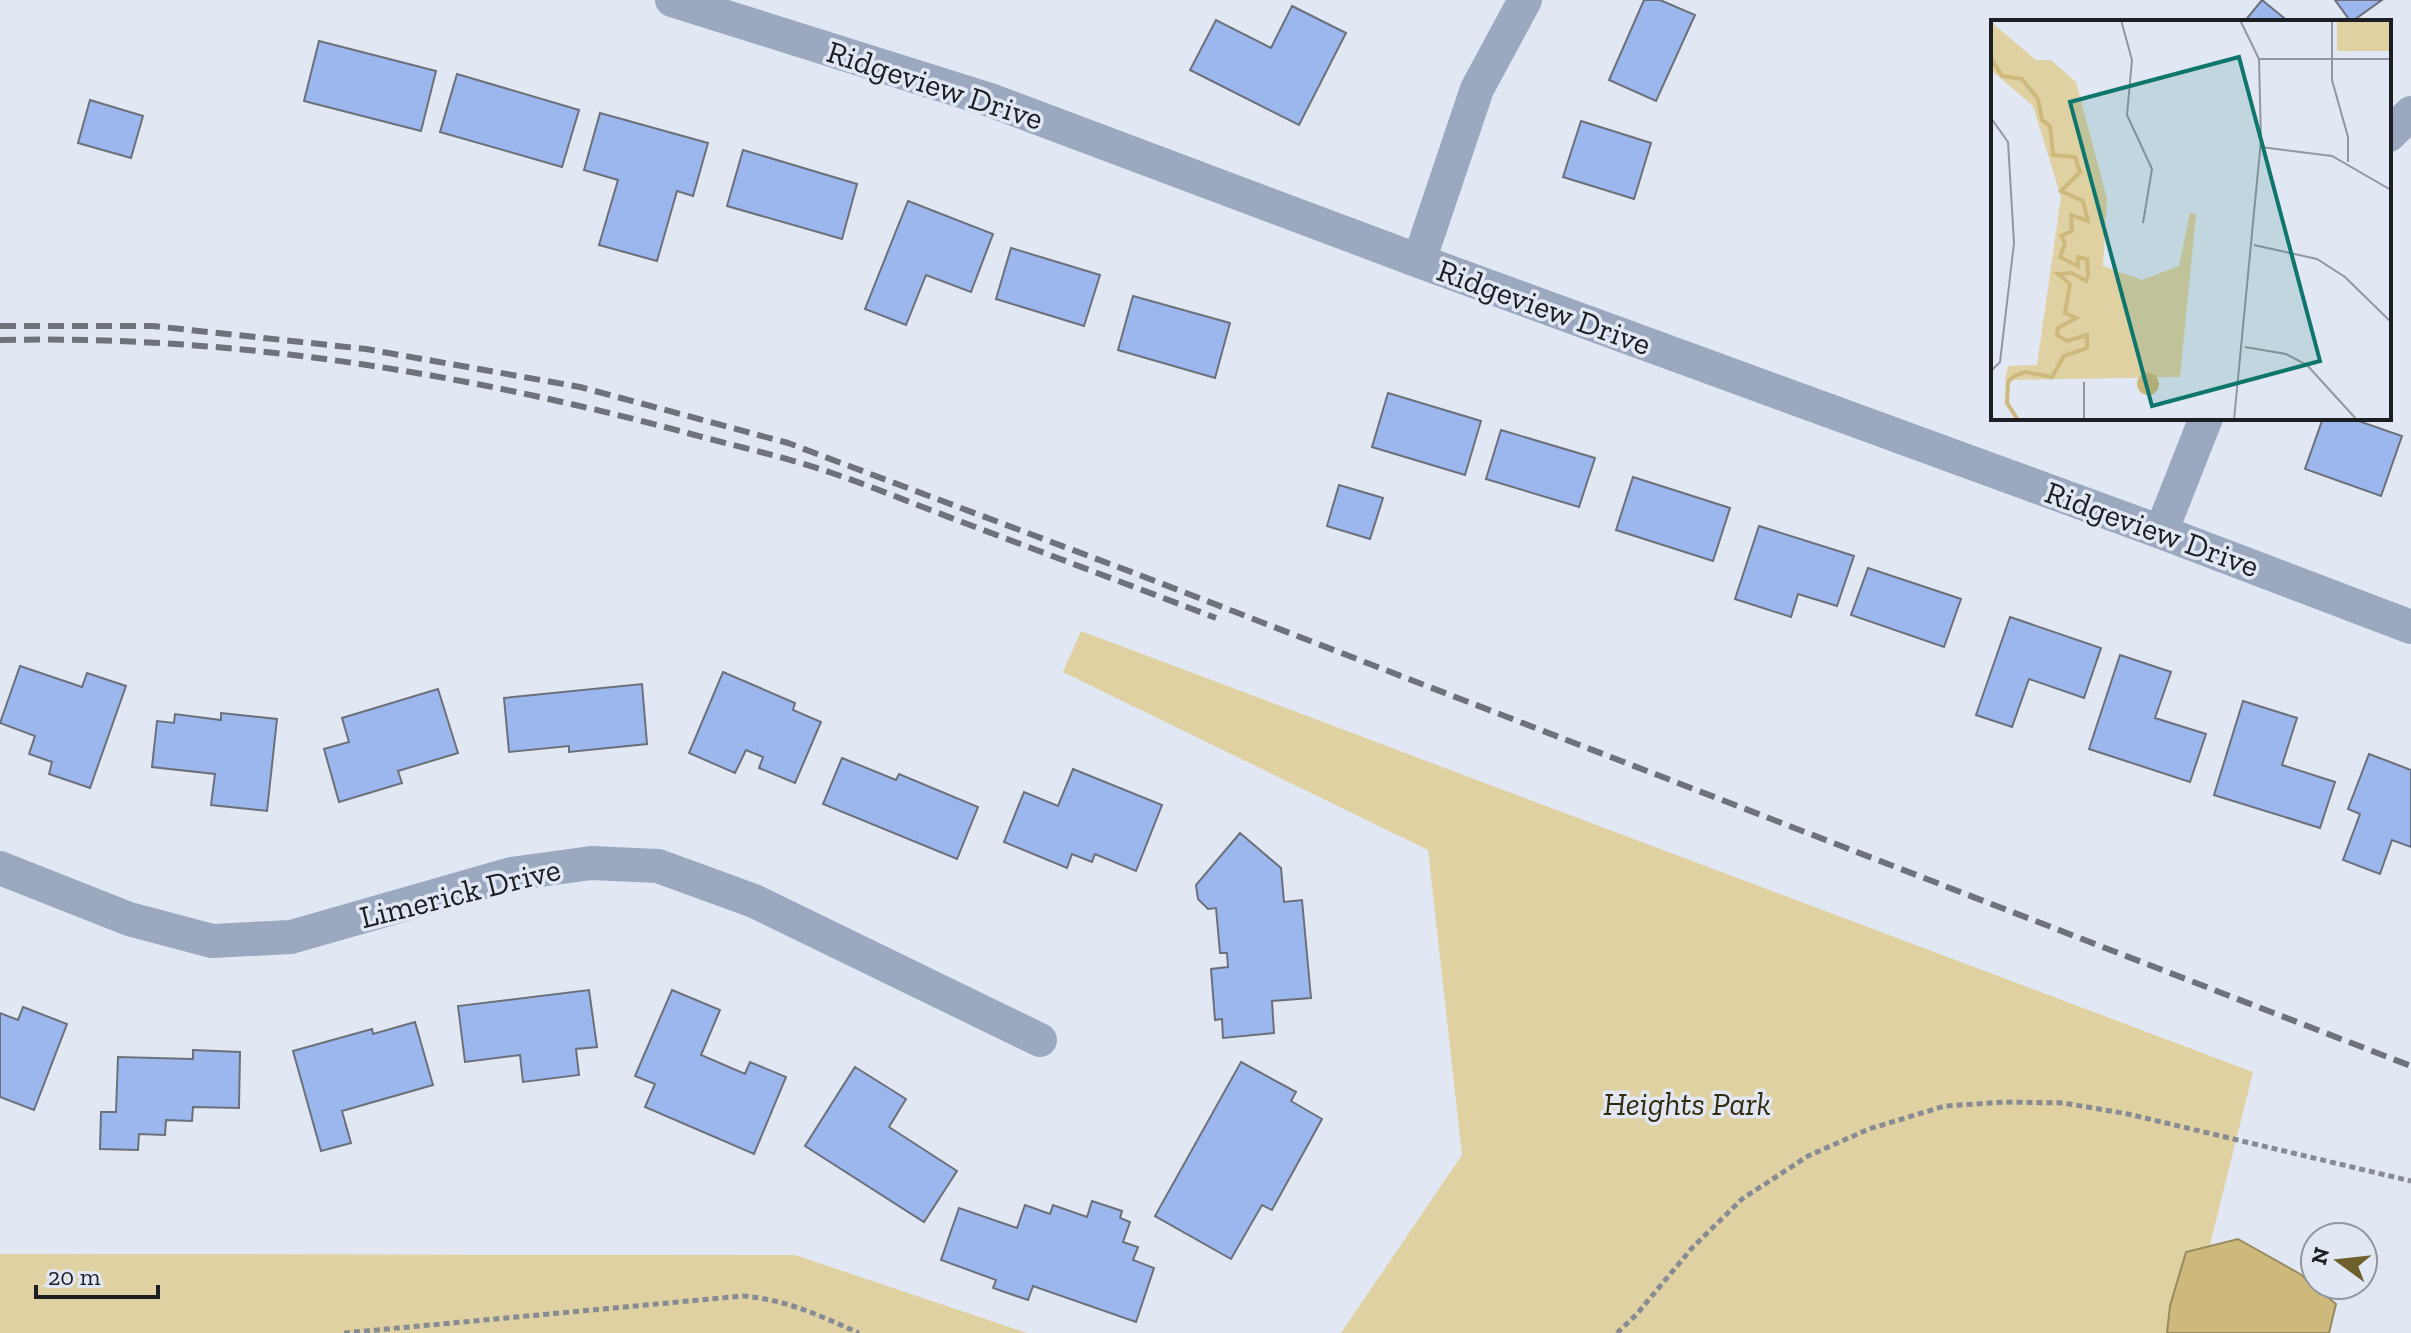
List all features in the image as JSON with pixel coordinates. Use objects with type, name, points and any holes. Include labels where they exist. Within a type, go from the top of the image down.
[{"type":"street","name":"Ridgeview Drive","points":[[672,0],[714,7],[990,100],[2411,627]]},
{"type":"street","points":[[1419,261],[1477,89],[1525,0]]},
{"type":"street","points":[[2391,133],[2411,113]]},
{"type":"street","points":[[2161,532],[2205,420]]},
{"type":"street","name":"Limerick Drive","points":[[0,868],[129,919],[212,941],[291,937],[511,874],[591,863],[658,866],[754,901],[1040,1040]]},
{"type":"path","points":[[1617,1333],[1692,1248],[1742,1199],[1820,1150],[1869,1129],[1945,1106],[2005,1102],[2064,1103],[2128,1114],[2411,1181]]},
{"type":"path","points":[[344,1333],[743,1296],[792,1304],[859,1333]]},
{"type":"green space","name":"Heights Park","points":[[1081,631],[2253,1072],[2188,1333],[1341,1333],[1462,1155],[1428,850],[1063,672]]},
{"type":"green space","points":[[0,1254],[795,1255],[1027,1333],[0,1333]]},
{"type":"shaded area","points":[[2238,1239],[2299,1273],[2299,1301],[2332,1301],[2336,1304],[2329,1333],[2167,1333],[2170,1306],[2186,1252]]},
{"type":"building","points":[[1644,0],[1660,0],[1695,15],[1656,101],[1609,80]]},
{"type":"building","points":[[2262,0],[2287,20],[2246,20]]},
{"type":"building","points":[[2335,0],[2382,0],[2354,20],[2350,20]]},
{"type":"building","points":[[1292,6],[1346,33],[1299,125],[1190,70],[1216,20],[1271,48]]},
{"type":"building","points":[[319,41],[436,71],[421,131],[304,101]]},
{"type":"building","points":[[457,74],[579,110],[562,167],[440,132]]},
{"type":"building","points":[[90,100],[143,116],[131,158],[78,143]]},
{"type":"building","points":[[600,113],[708,143],[693,196],[677,191],[657,261],[599,245],[618,180],[584,170]]},
{"type":"building","points":[[1581,121],[1651,143],[1634,199],[1563,177]]},
{"type":"building","points":[[743,150],[857,184],[842,239],[727,206]]},
{"type":"building","points":[[908,201],[993,234],[971,292],[926,275],[906,325],[865,309]]},
{"type":"building","points":[[1011,248],[1100,275],[1084,326],[996,299]]},
{"type":"building","points":[[1133,296],[1230,323],[1215,378],[1118,350]]},
{"type":"building","points":[[1388,393],[1481,421],[1465,475],[1372,447]]},
{"type":"building","points":[[2322,420],[2356,420],[2402,436],[2381,496],[2305,469]]},
{"type":"building","points":[[1501,430],[1595,458],[1579,507],[1486,479]]},
{"type":"building","points":[[1633,477],[1730,508],[1713,561],[1616,530]]},
{"type":"building","points":[[1339,485],[1383,498],[1370,539],[1327,526]]},
{"type":"building","points":[[1759,526],[1854,556],[1837,606],[1798,594],[1791,617],[1735,599]]},
{"type":"building","points":[[1868,568],[1961,599],[1944,647],[1851,615]]},
{"type":"building","points":[[2010,617],[2101,648],[2084,698],[2029,679],[2012,727],[1976,715]]},
{"type":"building","points":[[2120,655],[2171,672],[2155,718],[2206,734],[2190,782],[2089,749]]},
{"type":"building","points":[[20,666],[82,687],[87,673],[126,686],[90,788],[49,774],[52,762],[29,754],[35,736],[0,723]]},
{"type":"building","points":[[723,672],[795,703],[793,710],[821,722],[795,783],[759,768],[763,757],[746,750],[735,773],[689,753]]},
{"type":"building","points":[[642,684],[647,744],[569,752],[569,746],[509,752],[504,698]]},
{"type":"building","points":[[438,689],[458,753],[398,771],[402,783],[339,802],[324,749],[349,742],[342,718]]},
{"type":"building","points":[[2243,701],[2297,718],[2282,765],[2335,782],[2320,828],[2214,795]]},
{"type":"building","points":[[221,713],[277,719],[267,811],[211,805],[215,774],[152,767],[157,721],[174,723],[175,714],[221,720]]},
{"type":"building","points":[[2369,754],[2411,770],[2411,847],[2392,840],[2380,874],[2343,860],[2360,814],[2348,809]]},
{"type":"building","points":[[842,758],[896,780],[899,774],[978,807],[957,859],[823,804]]},
{"type":"building","points":[[1073,769],[1162,805],[1136,871],[1095,854],[1092,862],[1072,854],[1067,868],[1004,842],[1024,792],[1058,806]]},
{"type":"building","points":[[1240,833],[1281,868],[1284,902],[1302,900],[1311,998],[1272,1001],[1274,1033],[1223,1038],[1222,1019],[1215,1020],[1211,969],[1228,967],[1227,953],[1220,953],[1216,908],[1208,909],[1198,899],[1196,885]]},
{"type":"building","points":[[589,990],[597,1047],[576,1049],[579,1075],[523,1082],[520,1055],[465,1062],[458,1006]]},
{"type":"building","points":[[672,990],[720,1010],[701,1055],[745,1074],[750,1062],[786,1077],[754,1154],[645,1107],[655,1084],[635,1076]]},
{"type":"building","points":[[23,1007],[67,1024],[34,1110],[0,1097],[0,1013],[18,1020]]},
{"type":"building","points":[[415,1022],[433,1085],[342,1111],[351,1143],[321,1151],[293,1051],[372,1029],[373,1034]]},
{"type":"building","points":[[193,1050],[240,1052],[239,1108],[193,1107],[192,1121],[166,1120],[165,1135],[139,1134],[138,1150],[100,1149],[101,1112],[116,1112],[118,1057],[193,1059]]},
{"type":"building","points":[[1241,1062],[1296,1092],[1291,1101],[1322,1119],[1272,1210],[1262,1205],[1231,1259],[1155,1216]]},
{"type":"building","points":[[855,1067],[906,1099],[889,1127],[957,1171],[924,1222],[805,1146]]},
{"type":"building","points":[[1092,1201],[1122,1211],[1120,1218],[1130,1222],[1123,1242],[1138,1247],[1133,1260],[1154,1268],[1136,1322],[1033,1286],[1028,1300],[993,1288],[996,1280],[941,1260],[959,1208],[1017,1228],[1025,1205],[1050,1214],[1053,1205],[1087,1217]]},
{"type":"railway","points":[[0,326],[153,326],[366,349],[580,387],[788,443],[1142,576],[2411,1066]]},
{"type":"railway","points":[[0,340],[86,340],[258,351],[428,375],[596,410],[832,473],[1216,618]]}]
